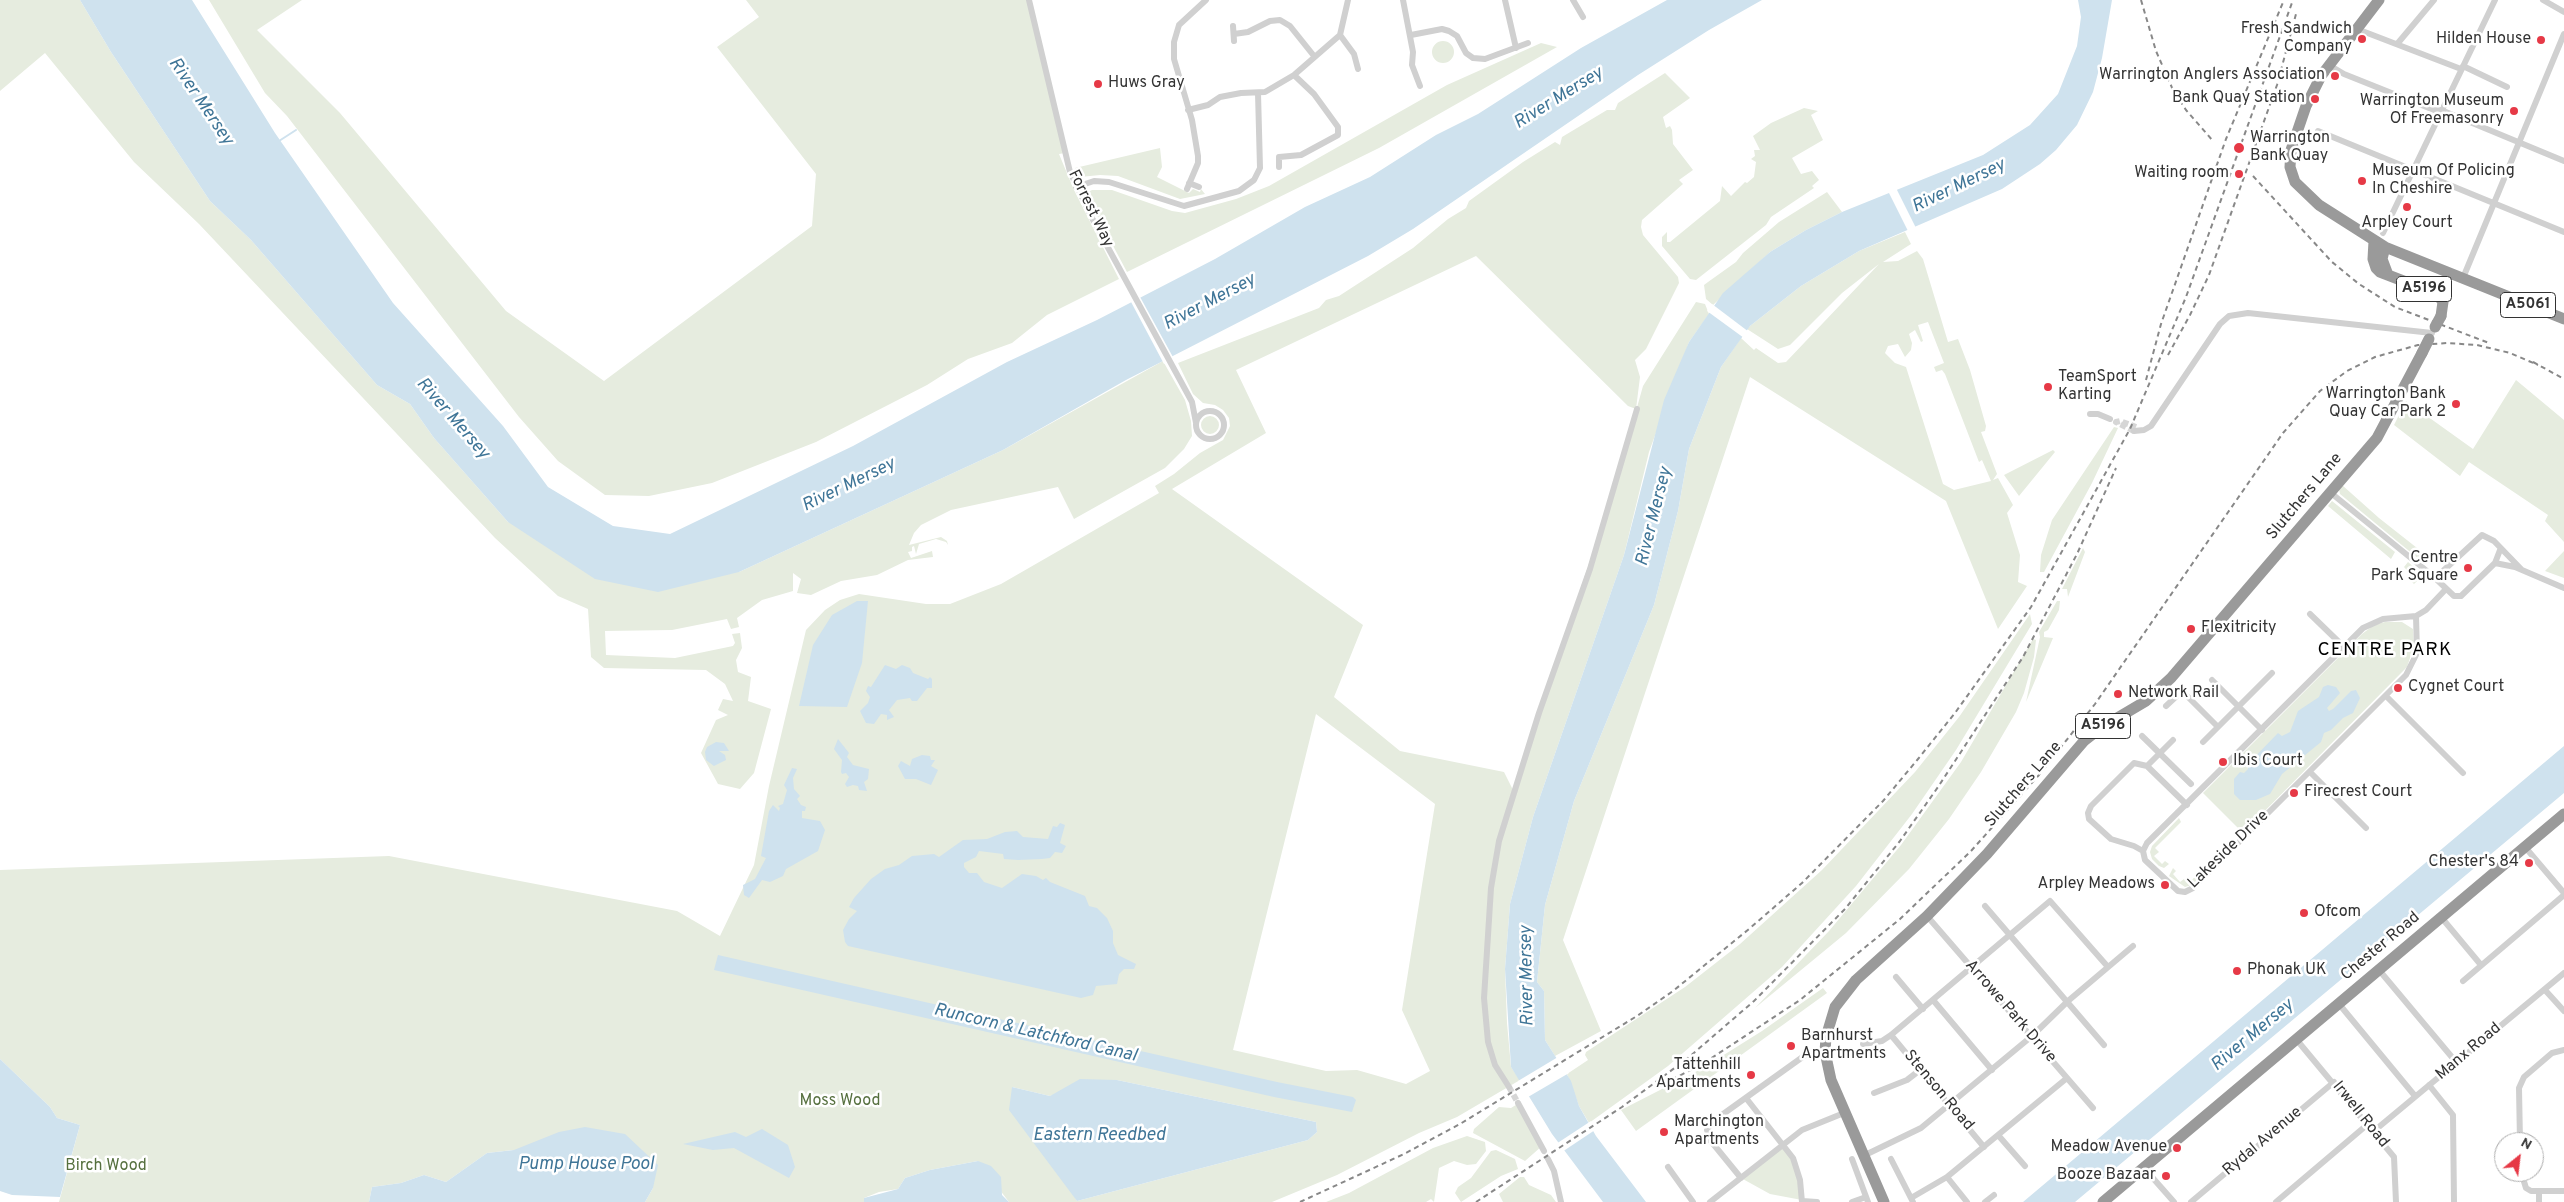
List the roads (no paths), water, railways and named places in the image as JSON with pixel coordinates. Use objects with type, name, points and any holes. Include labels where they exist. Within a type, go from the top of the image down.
[{"type":"highway","name":"A5061","points":[[2379,0],[2329,66],[2309,98],[2292,142],[2290,167],[2300,189],[2341,221],[2385,247],[2564,320]]},
{"type":"highway","name":"Slutchers Lane","points":[[1884,1202],[1858,1157],[1831,1080],[1826,1058],[1826,1037],[1830,1016],[1841,998],[1856,980],[1927,916],[1987,854],[2084,741],[2102,727],[2146,701],[2161,688],[2331,493],[2381,432],[2441,316],[2443,305],[2439,296],[2380,272],[2376,268],[2373,259],[2374,241]]},
{"type":"highway","name":"A5196","points":[[2385,247],[2382,259],[2388,275]]},
{"type":"highway","name":"Chester Road","points":[[2103,1202],[2564,814]]},
{"type":"street","name":"Forrest Way","points":[[1029,0],[1066,156],[1076,187],[1192,402],[1196,423]]},
{"type":"street","points":[[1199,187],[1188,186],[1198,156],[1194,130],[1174,59],[1174,42],[1179,25],[1206,0]]},
{"type":"street","points":[[1188,110],[1208,105],[1220,97],[1240,93],[1265,92],[1294,74],[1340,35],[1348,0]]},
{"type":"street","points":[[1403,0],[1411,35],[1412,65],[1420,86]]},
{"type":"street","points":[[1506,0],[1516,48]]},
{"type":"street","points":[[1573,0],[1583,18]]},
{"type":"street","points":[[2398,43],[2434,0]]},
{"type":"street","points":[[2383,233],[2495,0]]},
{"type":"street","points":[[2544,0],[2564,12]]},
{"type":"street","points":[[1232,26],[1234,38],[1270,21],[1280,20],[1290,26],[1314,56]]},
{"type":"street","points":[[1411,35],[1442,29],[1449,30],[1456,36],[1466,53],[1473,58],[1485,58],[1528,43]]},
{"type":"street","points":[[2357,29],[2462,67],[2507,87]]},
{"type":"street","points":[[2463,278],[2564,34]]},
{"type":"street","points":[[1340,35],[1354,54],[1358,69]]},
{"type":"street","points":[[2329,66],[2564,161]]},
{"type":"street","points":[[1279,167],[1279,157],[1301,156],[1338,136],[1338,127],[1314,94],[1294,74]]},
{"type":"street","points":[[1076,187],[1094,181],[1109,182],[1184,206],[1244,188],[1254,180],[1260,168],[1258,93]]},
{"type":"street","points":[[2318,131],[2564,232]]},
{"type":"street","points":[[2136,429],[2150,426],[2220,324],[2229,316],[2248,313],[2432,333]]},
{"type":"street","points":[[1192,402],[1218,413],[1223,419],[1224,428],[1220,435],[1212,438],[1204,437],[1198,431],[1196,423],[1199,416],[1210,411]]},
{"type":"street","points":[[1509,1087],[1495,1065],[1488,1042],[1484,998],[1491,888],[1500,841],[1538,713],[1590,569],[1637,409]]},
{"type":"street","points":[[2090,414],[2110,419]]},
{"type":"street","points":[[2331,493],[2421,566],[2454,596],[2461,596],[2494,562],[2500,550]]},
{"type":"street","points":[[2440,582],[2444,570],[2482,535],[2494,541],[2500,550],[2522,570]]},
{"type":"street","points":[[2494,562],[2522,570],[2564,588]]},
{"type":"street","points":[[2421,566],[2435,571],[2444,570]]},
{"type":"street","points":[[2187,805],[2148,766],[2134,763],[2091,806],[2088,813],[2089,819],[2111,840],[2134,846],[2143,851],[2148,843],[2187,805],[2262,730],[2344,647],[2371,623],[2383,619],[2416,616],[2426,610],[2446,589]]},
{"type":"street","points":[[2310,614],[2344,647]]},
{"type":"street","name":"Lakeside Drive","points":[[2143,851],[2145,860],[2175,889],[2181,892],[2187,891],[2310,772],[2406,675],[2417,654],[2416,616]]},
{"type":"street","points":[[2203,742],[2272,672]]},
{"type":"street","points":[[2212,680],[2262,730]]},
{"type":"street","points":[[2166,706],[2182,691],[2218,727]]},
{"type":"street","points":[[2386,696],[2463,773]]},
{"type":"street","points":[[2142,736],[2191,784]]},
{"type":"street","points":[[2148,766],[2173,740]]},
{"type":"street","points":[[2310,772],[2366,828]]},
{"type":"street","points":[[2463,981],[2564,894],[2525,847]]},
{"type":"street","points":[[1863,1044],[1882,1042],[1891,1036],[2050,901],[2108,967]]},
{"type":"street","points":[[1985,906],[2104,1045]]},
{"type":"street","name":"Arrowe Park Drive","points":[[1927,916],[2093,1108]]},
{"type":"street","points":[[2441,917],[2481,965]]},
{"type":"street","points":[[1852,1202],[1867,1199],[1858,1157],[1907,1137],[1950,1105],[2032,1036],[2133,946]]},
{"type":"street","points":[[2379,970],[2456,1062]]},
{"type":"street","name":"Manx Road","points":[[2374,1131],[2564,973]]},
{"type":"street","points":[[1896,977],[1923,1009]]},
{"type":"street","points":[[2544,990],[2564,1010]]},
{"type":"street","points":[[1933,1000],[1992,1070]]},
{"type":"street","points":[[2339,1004],[2416,1096]]},
{"type":"street","name":"Stenson Road","points":[[1891,1036],[1984,1146]]},
{"type":"street","name":"Irwell Road","points":[[2296,1039],[2334,1082],[2396,1161],[2396,1202]]},
{"type":"street","points":[[2520,1132],[2519,1088],[2524,1077],[2552,1053],[2564,1050]]},
{"type":"street","points":[[1741,1178],[1710,1140],[1707,1130],[1712,1122],[1804,1056]]},
{"type":"street","points":[[1874,1093],[1907,1080],[1920,1070]]},
{"type":"street","points":[[1891,1159],[1912,1200],[1947,1177],[2067,1078]]},
{"type":"street","name":"Rydal Avenue","points":[[2192,1202],[2334,1082]]},
{"type":"street","points":[[2429,1085],[2453,1115],[2454,1202]]},
{"type":"street","points":[[1746,1098],[1793,1158],[1800,1180],[1802,1201],[1816,1202]]},
{"type":"street","points":[[1518,1103],[1544,1151]]},
{"type":"street","points":[[1710,1202],[1802,1130],[1844,1113]]},
{"type":"street","points":[[2276,1202],[2368,1124]]},
{"type":"street","points":[[1998,1136],[2025,1166]]},
{"type":"street","points":[[1548,1159],[1554,1171],[1561,1202]]},
{"type":"street","points":[[1668,1167],[1693,1202]]},
{"type":"street","points":[[2144,1168],[2174,1202]]},
{"type":"street","points":[[1947,1177],[1967,1202]]},
{"type":"street","points":[[2524,1182],[2526,1188],[2539,1192],[2564,1191]]},
{"type":"street","points":[[2539,1192],[2539,1202]]},
{"type":"street","points":[[1985,1202],[1994,1195]]},
{"type":"water","name":"River Mersey","points":[[80,0],[192,0],[275,133],[393,303],[503,426],[548,487],[613,526],[670,534],[853,446],[1007,362],[1097,320],[1215,259],[1305,207],[1370,177],[1436,135],[1478,114],[1581,48],[1667,0],[1762,0],[1709,30],[1638,75],[1413,229],[1368,256],[1126,380],[1003,450],[739,572],[658,592],[595,579],[508,522],[434,438],[410,404],[377,385],[251,240],[210,201],[111,52]]},
{"type":"water","name":"River Mersey","points":[[2078,0],[2112,0],[2102,58],[2093,92],[2077,125],[2056,150],[2040,164],[2002,189],[1859,251],[1801,286],[1750,326],[1721,367],[1689,449],[1678,511],[1654,605],[1574,801],[1545,905],[1537,982],[1544,991],[1545,1040],[1571,1081],[1579,1106],[1596,1136],[1646,1202],[1603,1202],[1552,1134],[1511,1067],[1505,969],[1510,904],[1533,817],[1624,555],[1664,400],[1689,342],[1723,293],[1770,252],[1806,230],[1842,212],[1983,155],[2030,125],[2058,94],[2077,46],[2081,17]]},
{"type":"water","points":[[857,601],[868,601],[862,663],[847,707],[799,706],[813,645],[832,615]]},
{"type":"water","points":[[885,665],[896,669],[902,665],[910,668],[913,673],[928,679],[930,677],[932,679],[932,688],[927,688],[917,701],[912,701],[910,698],[897,700],[889,710],[894,717],[887,720],[887,715],[881,714],[874,724],[866,723],[860,711],[868,703],[870,697],[866,691],[868,686],[871,687]]},
{"type":"water","points":[[2328,685],[2336,687],[2340,693],[2327,708],[2329,711],[2351,691],[2356,690],[2360,698],[2353,713],[2343,718],[2331,730],[2324,733],[2321,742],[2282,774],[2270,794],[2256,800],[2240,800],[2234,794],[2234,779],[2240,772],[2244,773],[2248,769],[2248,764],[2278,733],[2282,736],[2290,732],[2298,711],[2319,697],[2323,687]]},
{"type":"water","points":[[838,739],[849,753],[847,757],[853,765],[869,769],[868,779],[864,782],[867,791],[859,790],[858,786],[853,785],[847,787],[845,784],[849,777],[846,773],[842,774],[842,760],[834,749]]},
{"type":"water","points":[[716,742],[724,743],[729,751],[719,751],[725,755],[726,760],[714,766],[706,760],[705,752],[707,747]]},
{"type":"water","name":"River Mersey","points":[[2564,746],[2564,793],[2075,1202],[2023,1202]]},
{"type":"water","points":[[922,755],[930,756],[931,760],[935,760],[931,766],[938,770],[931,785],[916,779],[905,779],[898,766],[901,761],[910,766],[912,759]]},
{"type":"water","points":[[792,768],[797,769],[793,778],[794,789],[800,796],[797,799],[801,805],[806,807],[805,811],[802,811],[802,818],[820,821],[825,830],[818,851],[786,869],[783,876],[770,882],[762,880],[749,898],[744,895],[743,885],[755,879],[766,858],[761,856],[769,811],[773,805],[779,811],[780,808],[778,806],[783,804],[787,790],[784,785]]},
{"type":"water","points":[[1060,823],[1065,825],[1060,843],[1066,846],[1062,853],[1055,852],[1050,858],[1018,860],[1004,859],[1003,854],[979,851],[976,857],[964,863],[964,867],[969,873],[977,873],[984,882],[1002,888],[1022,874],[1036,876],[1043,880],[1046,878],[1050,882],[1085,896],[1089,906],[1097,908],[1107,918],[1113,931],[1113,943],[1118,955],[1136,964],[1134,969],[1124,969],[1119,974],[1117,984],[1096,986],[1093,995],[1081,998],[848,946],[845,942],[843,930],[849,919],[857,911],[849,907],[854,898],[871,879],[885,869],[899,865],[912,856],[934,854],[939,857],[963,840],[987,839],[1005,832],[1017,831],[1023,837],[1048,839],[1053,826],[1057,827]]},
{"type":"water","name":"Runcorn & Latchford Canal","points":[[718,955],[1277,1082],[1353,1097],[1356,1100],[1352,1112],[1274,1097],[714,970]]},
{"type":"water","points":[[0,1059],[50,1107],[57,1118],[80,1125],[60,1197],[12,1195],[0,1191]]},
{"type":"water","name":"Eastern Reedbed","points":[[1080,1079],[1117,1080],[1316,1122],[1317,1132],[1308,1140],[1077,1201],[1009,1110],[1012,1087],[1050,1096]]},
{"type":"water","name":"Pump House Pool","points":[[585,1127],[625,1134],[658,1165],[653,1188],[645,1202],[369,1202],[372,1187],[401,1183],[424,1175],[446,1182],[487,1153],[514,1150],[559,1132]]},
{"type":"water","points":[[762,1129],[788,1145],[795,1167],[789,1178],[734,1148],[713,1150],[683,1144],[735,1132],[746,1137]]},
{"type":"water","points":[[978,1161],[991,1166],[1001,1177],[1002,1195],[1009,1202],[864,1202],[864,1198],[898,1189],[905,1178],[930,1170]]},
{"type":"waterway","points":[[279,141],[296,130]]},
{"type":"tunnel","points":[[2134,431],[2116,422],[2120,421],[2136,427]]},
{"type":"tunnel","points":[[1509,1087],[1518,1103]]},
{"type":"railway","points":[[2141,0],[2156,51],[2173,90],[2186,110],[2213,141]]},
{"type":"railway","points":[[2146,380],[2161,324],[2226,139],[2284,0]]},
{"type":"railway","points":[[1300,1202],[1404,1154],[1460,1124],[1637,1016],[1673,991],[1802,883],[1883,801],[1918,759],[1955,713],[2031,607],[2130,429],[2186,297],[2293,0]]},
{"type":"railway","points":[[2168,355],[2209,275],[2277,85],[2296,14]]},
{"type":"railway","points":[[2253,176],[2332,262],[2359,284],[2395,307],[2489,343]]},
{"type":"railway","points":[[1656,1088],[1704,1063],[1800,1000],[1900,919],[1971,851],[2039,775],[2095,704],[2283,433],[2320,391],[2347,371],[2375,357],[2418,345],[2447,343],[2477,345],[2510,353],[2538,365]]},
{"type":"railway","points":[[2533,362],[2564,379]]},
{"type":"railway","points":[[1476,1202],[1622,1107],[1688,1058],[1754,1001],[1845,909],[1900,841],[1938,787],[2023,657],[2077,554],[2116,468]]},
{"type":"place","name":"Fresh Sandwich Company","points":[[2362,39]]},
{"type":"place","name":"Hilden House","points":[[2541,40]]},
{"type":"place","name":"Warrington Anglers Association","points":[[2335,76]]},
{"type":"place","name":"Huws Gray","points":[[1098,84]]},
{"type":"place","name":"Bank Quay Station","points":[[2315,99]]},
{"type":"place","name":"Warrington Museum Of Freemasonry","points":[[2514,111]]},
{"type":"place","name":"Warrington Bank Quay","points":[[2239,148]]},
{"type":"place","name":"Waiting room","points":[[2239,174]]},
{"type":"place","name":"Museum Of Policing In Cheshire","points":[[2362,181]]},
{"type":"place","name":"Arpley Court","points":[[2407,207]]},
{"type":"place","name":"TeamSport Karting","points":[[2048,387]]},
{"type":"place","name":"Warrington Bank Quay Car Park 2","points":[[2456,404]]},
{"type":"place","name":"Centre Park Square","points":[[2468,568]]},
{"type":"place","name":"Flexitricity","points":[[2191,629]]},
{"type":"place","name":"Cygnet Court","points":[[2398,688]]},
{"type":"place","name":"Network Rail","points":[[2118,694]]},
{"type":"place","name":"Ibis Court","points":[[2223,762]]},
{"type":"place","name":"Firecrest Court","points":[[2294,793]]},
{"type":"place","name":"Chester's 84","points":[[2529,863]]},
{"type":"place","name":"Arpley Meadows","points":[[2165,885]]},
{"type":"place","name":"Ofcom","points":[[2304,913]]},
{"type":"place","name":"Phonak UK","points":[[2237,971]]},
{"type":"place","name":"Barnhurst Apartments","points":[[1791,1046]]},
{"type":"place","name":"Tattenhill Apartments","points":[[1751,1075]]},
{"type":"place","name":"Marchington Apartments","points":[[1664,1132]]},
{"type":"place","name":"Meadow Avenue","points":[[2177,1148]]},
{"type":"place","name":"Booze Bazaar","points":[[2166,1176]]},
{"type":"district","name":"CENTRE PARK","points":[[2385,651]]},
{"type":"park label","name":"Moss Wood","points":[[840,1102]]},
{"type":"park label","name":"Birch Wood","points":[[106,1167]]}]
